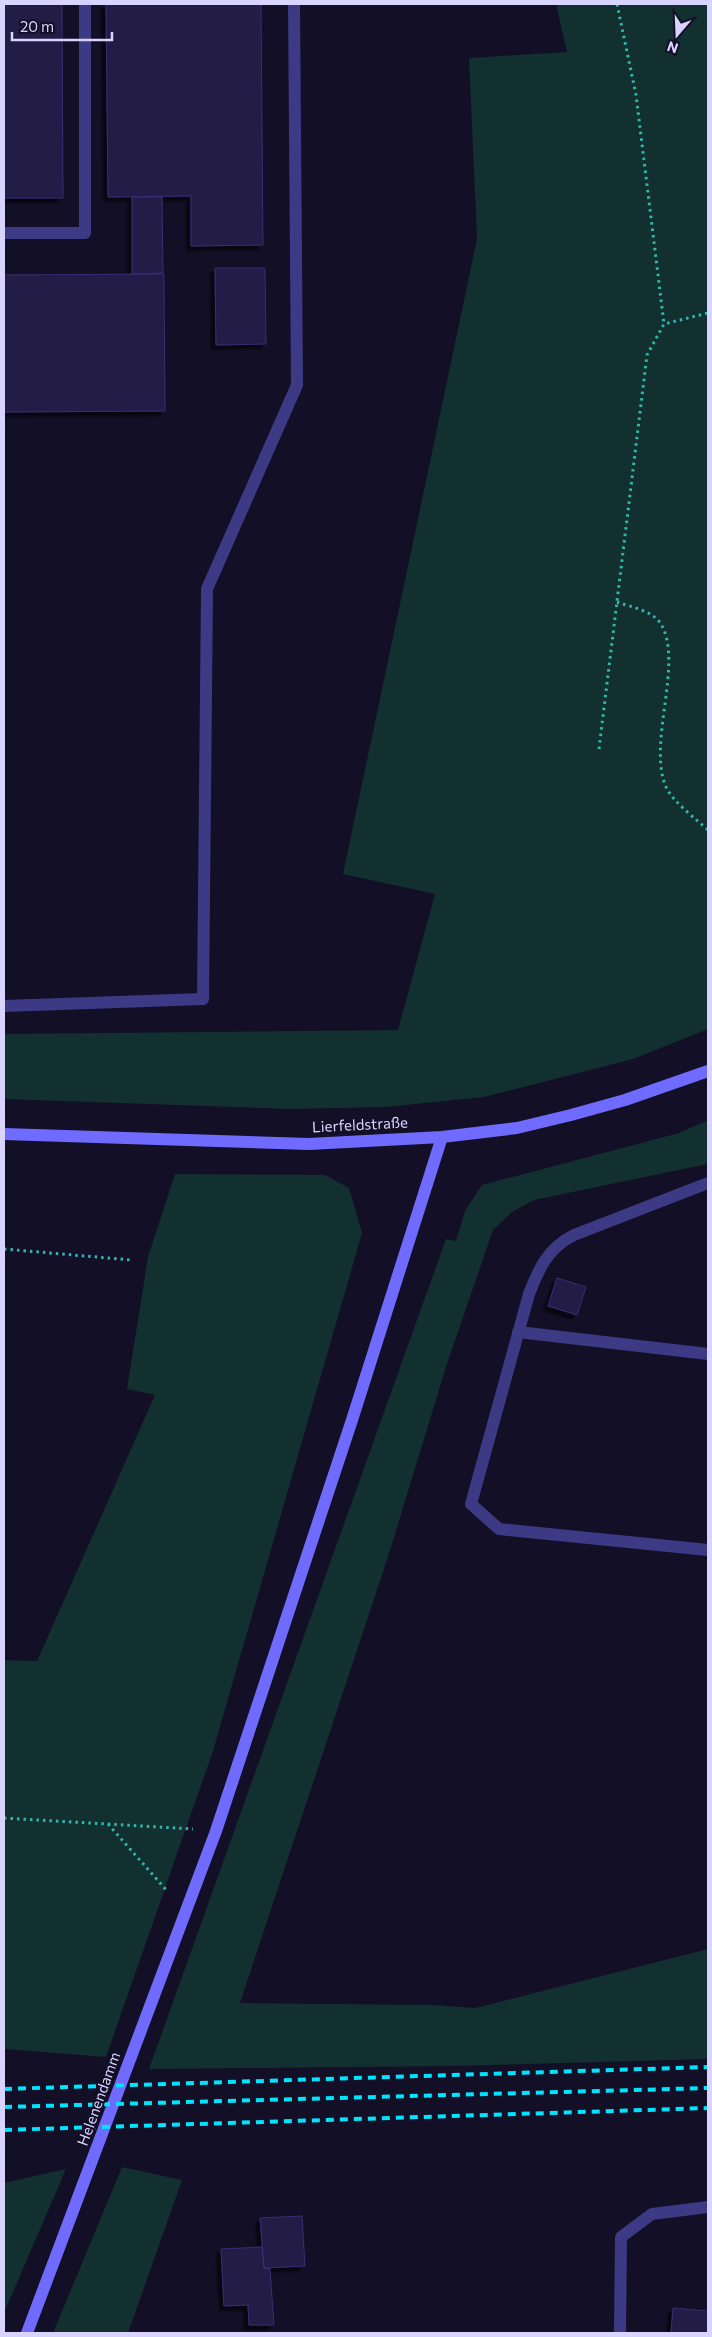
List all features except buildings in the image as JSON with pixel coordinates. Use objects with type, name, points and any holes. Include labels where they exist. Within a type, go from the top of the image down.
[{"type":"street","name":"Lierfeldstraße","points":[[4,1134],[309,1144],[442,1136],[517,1128],[572,1115],[625,1100],[708,1071]]},
{"type":"street","name":"Helenendamm","points":[[27,2333],[216,1831],[352,1420],[442,1136]]},
{"type":"lane","points":[[4,233],[85,233],[85,4]]},
{"type":"lane","points":[[4,1006],[203,999],[206,590],[297,385],[294,4]]},
{"type":"lane","points":[[708,1183],[574,1235],[557,1246],[544,1260],[537,1274],[518,1332],[471,1504],[499,1529],[708,1550]]},
{"type":"lane","points":[[518,1332],[708,1354]]},
{"type":"lane","points":[[620,2333],[621,2237],[652,2214],[708,2207]]},
{"type":"path","points":[[599,749],[647,355],[664,324],[636,95],[617,4]]},
{"type":"path","points":[[664,324],[708,313]]},
{"type":"path","points":[[617,602],[642,610],[660,623],[667,642],[668,662],[660,766],[666,788],[708,830]]},
{"type":"path","points":[[4,1249],[131,1260]]},
{"type":"path","points":[[4,1818],[216,1831]]},
{"type":"path","points":[[107,1823],[186,1912]]},
{"type":"green space","points":[[556,4],[708,4],[708,1029],[633,1059],[484,1097],[386,1107],[290,1109],[4,1099],[4,1034],[398,1030],[435,894],[343,874],[477,239],[469,58],[567,52]]},
{"type":"green space","points":[[708,1120],[708,1164],[534,1200],[512,1212],[493,1230],[446,1367],[387,1560],[240,2003],[434,2005],[475,2008],[708,1949],[708,2059],[452,2066],[149,2069],[446,1239],[456,1241],[465,1211],[482,1185],[679,1133]]},
{"type":"green space","points":[[175,1174],[325,1175],[349,1188],[362,1233],[213,1751],[106,2057],[4,2049],[4,1660],[37,1661],[155,1395],[127,1389],[148,1257]]},
{"type":"green space","points":[[122,2167],[182,2180],[128,2333],[53,2333]]},
{"type":"green space","points":[[66,2169],[4,2313],[4,2183]]},
{"type":"railway","points":[[4,2089],[708,2067]]},
{"type":"railway","points":[[4,2107],[708,2088]]},
{"type":"railway","points":[[4,2130],[708,2108]]}]
